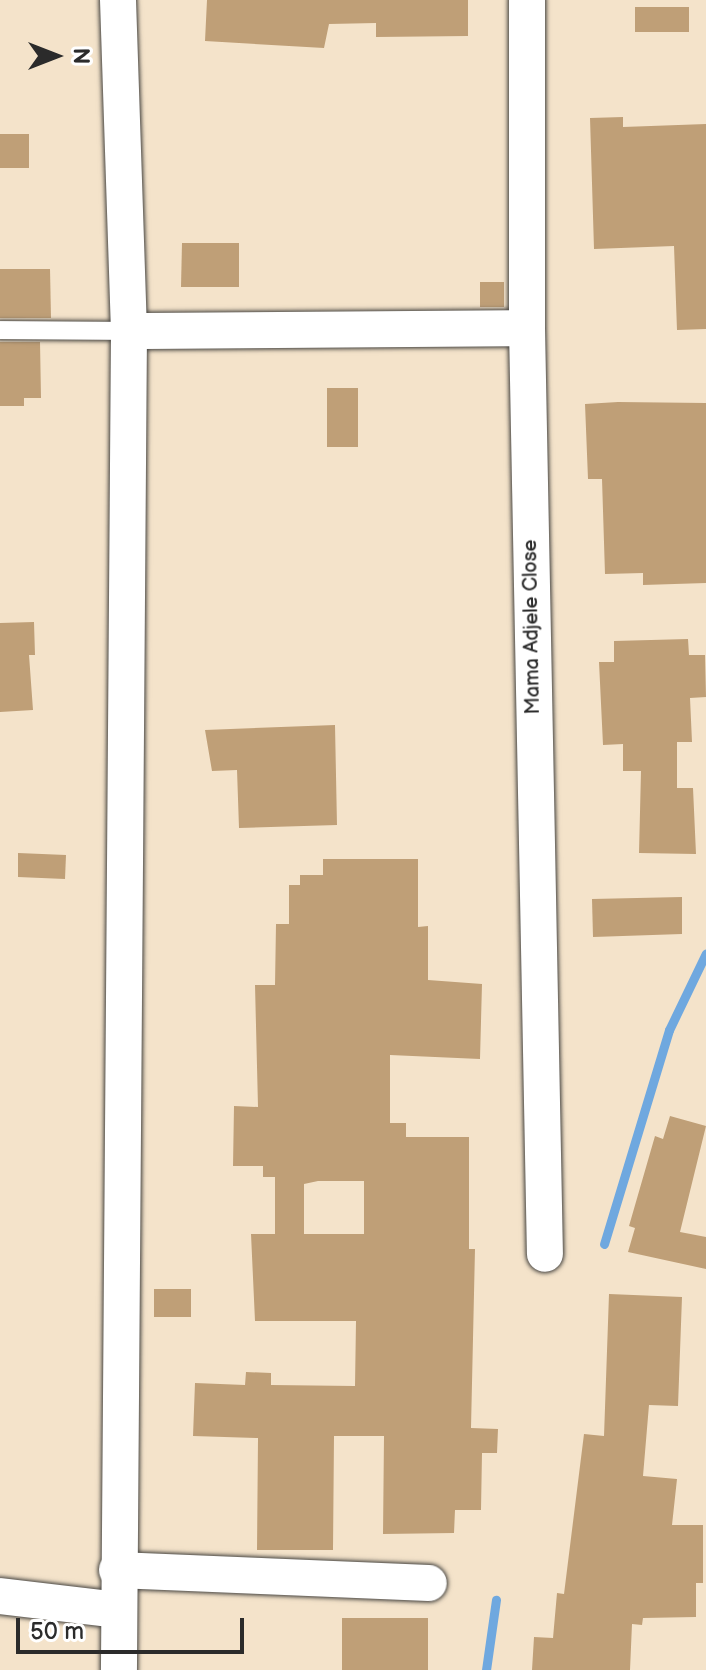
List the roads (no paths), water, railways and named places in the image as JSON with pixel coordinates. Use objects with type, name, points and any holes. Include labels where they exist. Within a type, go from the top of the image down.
[{"type":"street","points":[[118,0],[129,331],[117,1570],[119,1670]]},
{"type":"street","name":"Mama Adjele Close","points":[[527,0],[527,328],[545,1254]]},
{"type":"street","points":[[129,331],[527,328]]},
{"type":"street","points":[[117,1570],[429,1583]]},
{"type":"street","points":[[0,1596],[118,1610]]},
{"type":"lane","points":[[0,330],[129,331]]},
{"type":"waterway","points":[[604,1244],[669,1030],[706,953]]},
{"type":"waterway","points":[[486,1670],[496,1600]]}]
